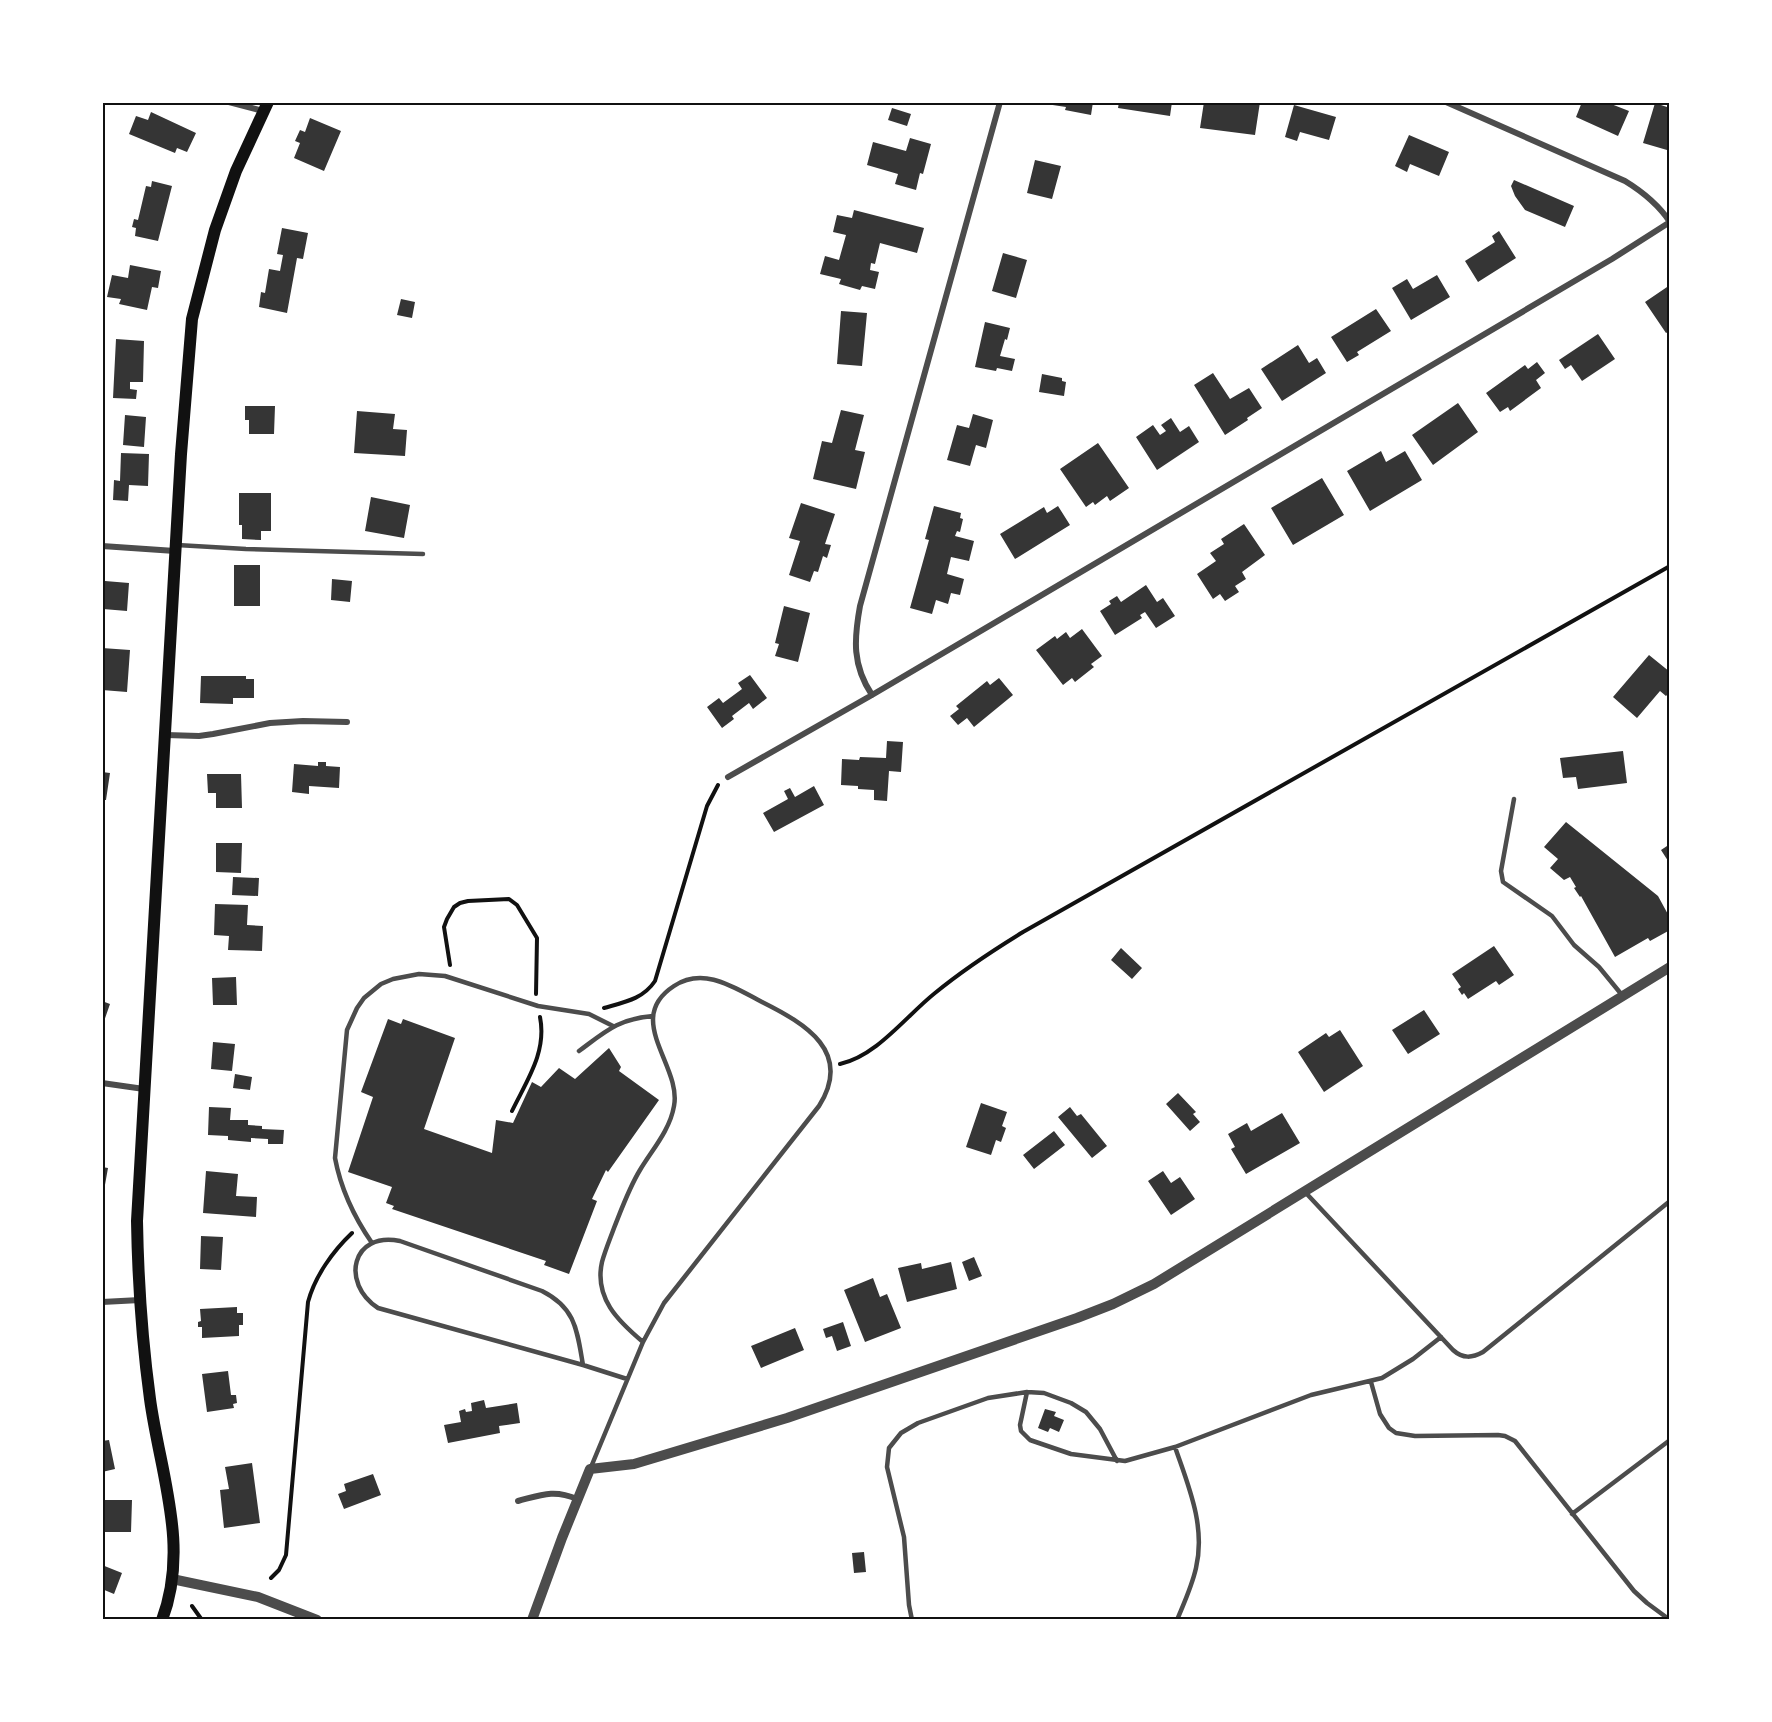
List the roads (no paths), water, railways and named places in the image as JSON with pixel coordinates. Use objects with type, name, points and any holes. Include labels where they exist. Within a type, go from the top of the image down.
[{"type":"main road","points":[[162,1620],[172,1579],[174,1544],[172,1514],[150,1400],[140,1300],[137,1221],[181,454],[192,319],[215,230],[236,171],[265,107]]},
{"type":"street","points":[[229,102],[265,107]]},
{"type":"street","points":[[872,695],[864,684],[858,669],[856,630],[860,606],[1000,102]]},
{"type":"street","points":[[728,777],[872,695],[1612,259],[1670,222],[1655,203],[1625,181],[1446,102]]},
{"type":"street","points":[[102,546],[176,548]]},
{"type":"street","points":[[166,735],[199,736],[270,723],[347,722]]},
{"type":"street","points":[[532,1620],[590,1469],[634,1464],[765,1426],[1107,1307],[1154,1284],[1670,967]]},
{"type":"street","points":[[102,1083],[144,1089]]},
{"type":"street","points":[[102,1302],[140,1300]]},
{"type":"street","points":[[518,1501],[552,1493],[577,1499]]},
{"type":"street","points":[[172,1579],[258,1597],[317,1620]]},
{"type":"lane","points":[[176,548],[423,554]]},
{"type":"lane","points":[[1514,799],[1501,871],[1502,879],[1507,885],[1552,916],[1574,945],[1596,964],[1622,995]]},
{"type":"lane","points":[[372,1243],[347,1202],[335,1158],[345,1041],[351,1018],[372,990],[393,979],[418,974],[453,978],[538,1006],[590,1014],[613,1026]]},
{"type":"lane","points":[[590,1469],[643,1342],[664,1303],[819,1106],[828,1090],[832,1074],[820,1041],[806,1027],[786,1014],[711,978],[691,978],[674,986],[657,1004],[653,1016],[655,1038],[674,1085],[675,1106],[666,1128],[639,1170],[625,1199],[601,1270],[602,1290],[609,1308],[626,1328],[643,1342]]},
{"type":"lane","points":[[579,1051],[613,1026],[630,1019],[653,1016]]},
{"type":"lane","points":[[1305,1192],[1457,1354],[1472,1357],[1483,1352],[1670,1201]]},
{"type":"lane","points":[[583,1365],[574,1323],[566,1308],[551,1296],[400,1241],[390,1239],[372,1243],[359,1256],[355,1276],[363,1295],[378,1308],[627,1379]]},
{"type":"lane","points":[[1028,1392],[1020,1425],[1021,1431],[1030,1440],[1071,1454],[1117,1461],[1132,1460],[1175,1447],[1311,1395],[1371,1382],[1390,1375],[1440,1337]]},
{"type":"lane","points":[[1371,1382],[1383,1421],[1396,1433],[1415,1436],[1498,1435],[1510,1438],[1520,1446],[1634,1591],[1647,1604],[1670,1620]]},
{"type":"lane","points":[[912,1620],[904,1537],[887,1467],[889,1448],[900,1432],[918,1423],[988,1398],[1028,1392],[1044,1393],[1071,1403],[1086,1412],[1100,1429],[1117,1461]]},
{"type":"lane","points":[[1572,1514],[1670,1440]]},
{"type":"lane","points":[[1175,1447],[1194,1503],[1199,1536],[1197,1566],[1177,1620]]}]
